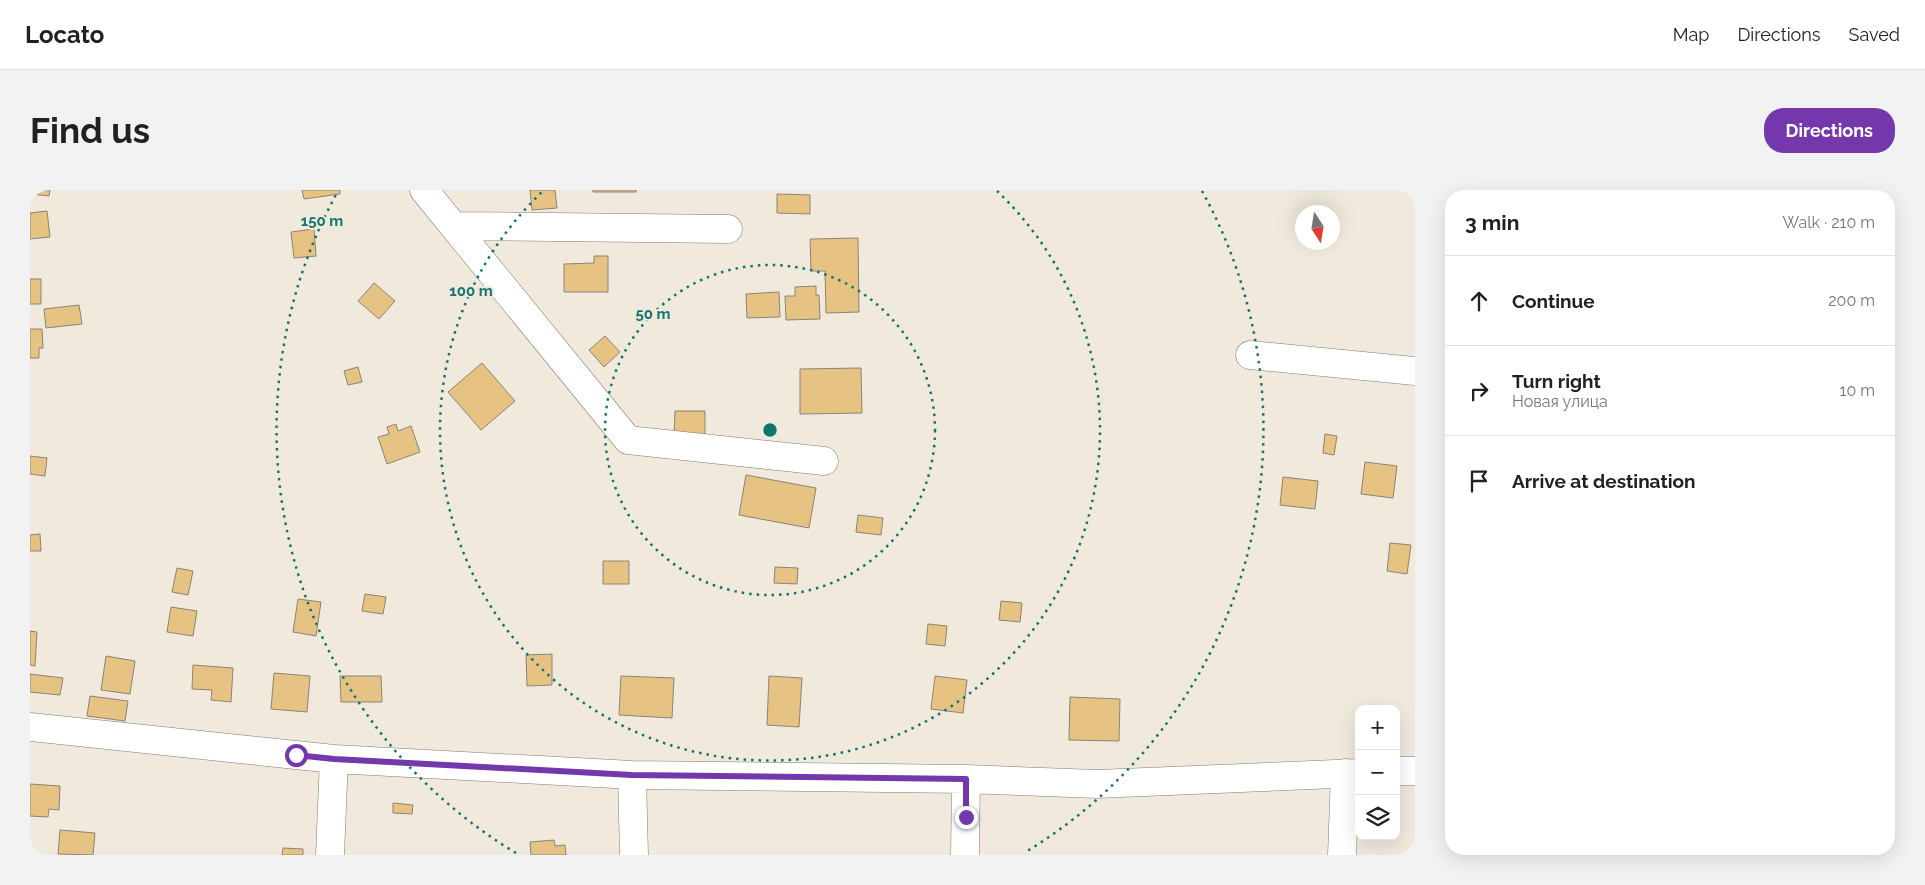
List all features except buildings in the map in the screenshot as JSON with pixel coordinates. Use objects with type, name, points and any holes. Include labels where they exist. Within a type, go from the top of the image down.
[{"type":"street","points":[[424,190],[628,440],[824,461]]},
{"type":"street","points":[[455,226],[728,228]]},
{"type":"street","points":[[1250,355],[1415,371]]},
{"type":"street","points":[[30,727],[334,759],[632,775],[966,779],[1097,784],[1352,773],[1342,855]]},
{"type":"street","points":[[330,855],[334,759]]},
{"type":"street","points":[[1400,771],[1415,771]]},
{"type":"street","points":[[632,775],[634,855]]},
{"type":"street","points":[[966,779],[966,855]]},
{"type":"route","points":[[296,755],[334,759],[632,775],[966,779],[966,817]]}]
